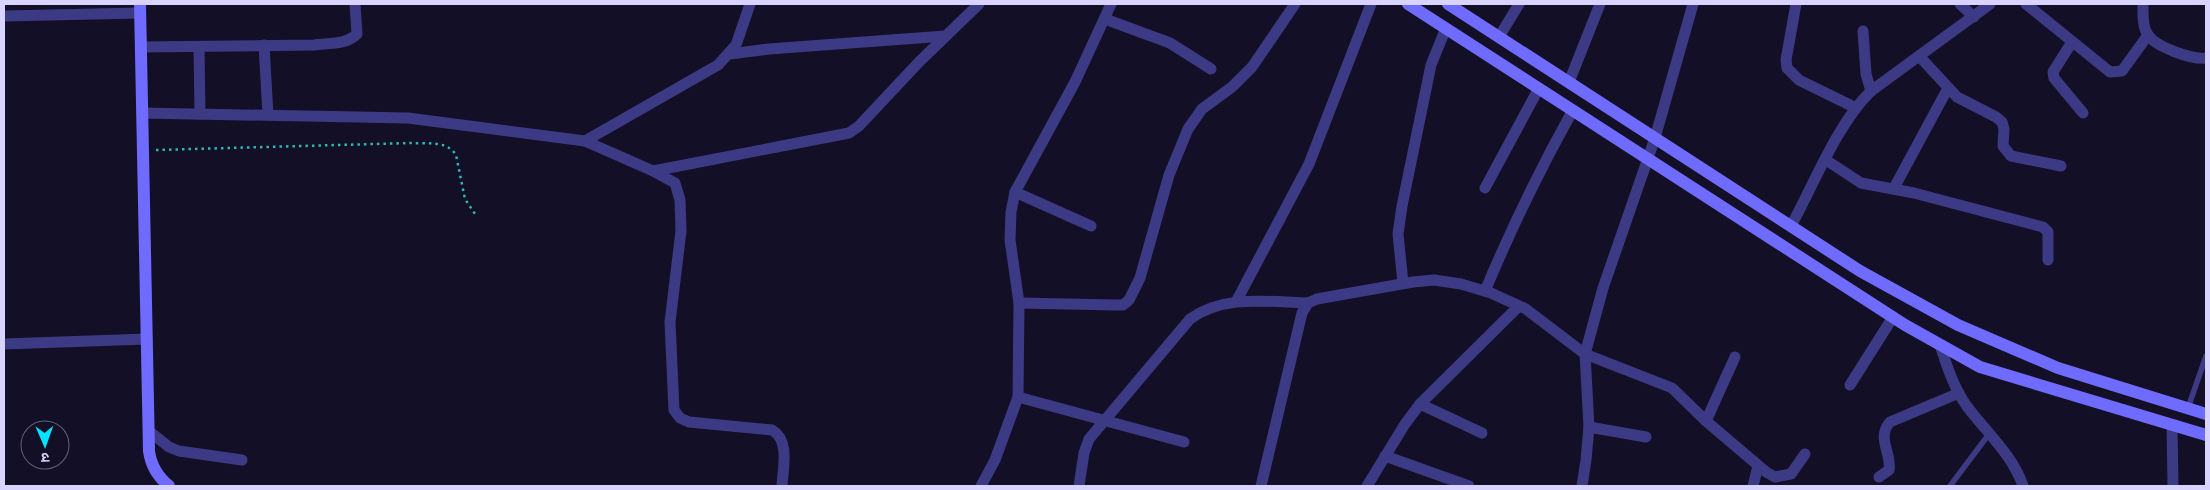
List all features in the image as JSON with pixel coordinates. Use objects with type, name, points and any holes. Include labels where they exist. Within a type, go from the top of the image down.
[{"type":"main road","points":[[1408,4],[1893,317],[1980,367],[2206,435]]},
{"type":"main road","points":[[1448,4],[1860,271],[1958,325],[2058,368],[2206,414]]},
{"type":"main road","points":[[140,8],[149,451],[152,466],[161,480],[168,486]]},
{"type":"street","points":[[140,46],[314,45],[352,39],[357,34],[358,28],[355,4]]},
{"type":"street","points":[[585,141],[702,76],[730,54],[742,33],[750,4]]},
{"type":"street","points":[[653,170],[849,133],[859,126],[978,4]]},
{"type":"street","points":[[981,486],[996,460],[1018,397],[1019,303],[1010,240],[1011,212],[1015,192],[1075,82],[1111,4]]},
{"type":"street","points":[[1019,303],[1116,305],[1123,304],[1128,300],[1140,278],[1169,175],[1188,129],[1202,109],[1232,87],[1252,67],[1295,4]]},
{"type":"street","points":[[1237,300],[1309,164],[1370,4]]},
{"type":"street","points":[[1499,37],[1520,4]]},
{"type":"street","points":[[1570,82],[1600,4]]},
{"type":"street","points":[[1582,486],[1589,427],[1585,354],[1603,288],[1647,158],[1656,138],[1693,4]]},
{"type":"street","points":[[1796,4],[1786,60],[1787,68],[1799,80],[1856,108]]},
{"type":"street","points":[[1960,4],[1974,17]]},
{"type":"street","points":[[1791,226],[1844,126],[1871,91],[1990,4]]},
{"type":"street","points":[[2026,4],[2110,72],[2116,73],[2125,68],[2148,35]]},
{"type":"street","points":[[2143,4],[2144,22],[2148,35],[2164,47],[2192,58],[2206,58]]},
{"type":"street","points":[[4,16],[140,8]]},
{"type":"street","points":[[1105,18],[1170,43],[1211,69]]},
{"type":"street","points":[[1403,283],[1398,240],[1401,216],[1431,65],[1446,28]]},
{"type":"street","points":[[1863,31],[1866,74],[1871,91]]},
{"type":"street","points":[[730,54],[769,49],[945,36]]},
{"type":"street","points":[[2072,42],[2053,72],[2054,78],[2083,113]]},
{"type":"street","points":[[264,45],[268,115]]},
{"type":"street","points":[[199,46],[200,114]]},
{"type":"street","points":[[1920,57],[1957,97],[2002,122],[2004,129],[2003,146],[2011,156],[2061,166]]},
{"type":"street","points":[[1485,188],[1539,88]]},
{"type":"street","points":[[1894,188],[1948,88]]},
{"type":"street","points":[[1485,291],[1507,237],[1548,154],[1573,110]]},
{"type":"street","points":[[142,113],[408,118],[585,141],[653,170],[674,183],[680,200],[681,231],[670,322],[674,410],[680,418],[689,422],[772,430],[777,433],[784,446],[782,486]]},
{"type":"street","points":[[1826,160],[1861,184],[1894,188],[2043,227],[2048,232],[2048,260]]},
{"type":"street","points":[[1015,192],[1090,226]]},
{"type":"street","points":[[1261,486],[1302,313],[1308,303],[1317,298],[1336,294],[1434,280],[1461,284],[1485,291],[1519,306],[1543,320],[1585,354],[1672,388],[1706,421],[1758,466],[1775,477],[1791,474],[1805,454]]},
{"type":"street","points":[[1079,486],[1084,453],[1089,439],[1103,420],[1190,319],[1202,311],[1237,300],[1308,303]]},
{"type":"street","points":[[1367,486],[1420,404],[1519,306]]},
{"type":"street","points":[[1850,385],[1893,317]]},
{"type":"street","points":[[4,344],[147,339]]},
{"type":"street","points":[[1940,345],[1948,372],[1959,393],[2014,465],[2023,486]]},
{"type":"street","points":[[1706,421],[1735,357]]},
{"type":"street","points":[[1879,477],[1889,470],[1890,459],[1883,434],[1890,422],[1959,393]]},
{"type":"street","points":[[1018,397],[1184,442]]},
{"type":"street","points":[[1420,404],[1482,433]]},
{"type":"street","points":[[2172,425],[2173,486]]},
{"type":"street","points":[[1589,427],[1646,437]]},
{"type":"street","points":[[148,430],[169,447],[179,451],[242,460]]},
{"type":"street","points":[[1385,456],[1468,486]]},
{"type":"street","points":[[1753,486],[1758,466]]},
{"type":"lane","points":[[2188,408],[2206,356]]},
{"type":"lane","points":[[1950,486],[1989,434]]},
{"type":"path","points":[[143,150],[410,143],[445,145],[453,150],[456,155],[465,199],[475,214]]}]
